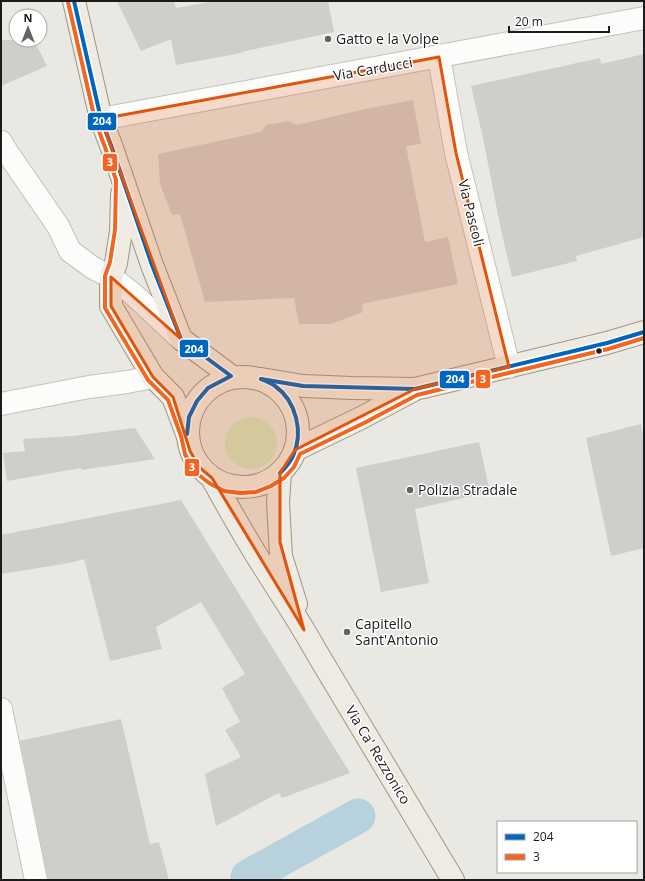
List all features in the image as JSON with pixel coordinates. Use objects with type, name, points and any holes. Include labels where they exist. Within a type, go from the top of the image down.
[{"type":"main road","points":[[74,1],[101,119],[152,265],[181,339],[231,376]]},
{"type":"main road","points":[[122,179],[121,231],[116,263],[111,277],[111,306],[153,377],[172,397],[187,434]]},
{"type":"main road","points":[[261,379],[304,386],[415,389],[509,367],[644,332]]},
{"type":"main road","name":"Via Ca' Rezzonico","points":[[231,376],[261,379],[276,387],[288,400],[296,416],[298,433],[295,450],[289,463],[280,473],[268,482],[254,486],[240,487],[225,485],[212,478],[199,466],[190,451],[187,434],[189,417],[196,401],[208,388],[231,376]]},
{"type":"main road","points":[[295,450],[415,389]]},
{"type":"main road","name":"Via Ca' Rezzonico","points":[[280,473],[278,502],[281,556],[304,630]]},
{"type":"main road","name":"Via Ca' Rezzonico","points":[[212,478],[453,880]]},
{"type":"street","name":"Via Carducci","points":[[101,119],[644,18]]},
{"type":"street","name":"Via Pascoli","points":[[439,57],[456,153],[509,367]]},
{"type":"street","points":[[1,142],[58,226],[70,251],[93,268],[111,277],[133,294],[181,339]]},
{"type":"street","points":[[1,404],[89,387],[153,377]]},
{"type":"street","points":[[1,709],[36,880]]},
{"type":"highlighted area","points":[[439,57],[456,153],[509,367],[415,389],[295,450],[280,473],[280,542],[304,630],[212,478],[199,467],[190,451],[173,397],[153,377],[111,306],[111,277],[181,339],[101,119]]},
{"type":"green space","points":[[246,417],[256,417],[265,421],[273,429],[277,438],[277,448],[273,457],[265,465],[256,469],[246,469],[237,465],[229,457],[225,448],[225,438],[229,429],[237,421]]},
{"type":"building","points":[[117,1],[174,1],[176,8],[215,1],[328,1],[334,32],[241,53],[176,65],[171,39],[141,51]]},
{"type":"building","points":[[1,40],[8,40],[8,48],[38,48],[47,66],[1,86]]},
{"type":"building","points":[[644,54],[644,237],[576,256],[577,261],[512,277],[471,86],[600,58],[601,64]]},
{"type":"building","points":[[413,100],[421,144],[406,146],[425,242],[448,237],[458,284],[362,304],[363,312],[331,324],[299,324],[294,298],[205,302],[180,214],[172,215],[160,184],[158,154],[261,132],[266,125],[288,121],[297,125],[365,109]]},
{"type":"building","points":[[641,424],[644,442],[644,548],[611,556],[586,438]]},
{"type":"building","points":[[135,428],[155,459],[82,470],[81,468],[7,481],[3,453],[25,451],[23,439],[72,436]]},
{"type":"building","points":[[479,442],[490,492],[415,509],[429,583],[381,592],[356,468]]},
{"type":"building","points":[[181,500],[350,773],[282,798],[279,793],[216,826],[205,774],[241,757],[225,730],[240,722],[222,688],[245,674],[201,602],[156,627],[162,649],[110,661],[84,559],[70,563],[1,574],[1,535]]},
{"type":"building","points":[[121,719],[150,844],[159,842],[169,880],[48,880],[20,741]]},
{"type":"waterway","points":[[249,880],[248,877],[358,816]]},
{"type":"transit line","name":"204","points":[[74,1],[101,119],[152,265],[181,339],[231,376],[208,388],[197,401],[189,417],[187,434]]},
{"type":"transit line","name":"3","points":[[68,2],[95,120],[116,180],[115,230],[110,262],[105,276],[105,308],[148,380],[168,400],[181,436],[185,454],[194,471],[209,483],[224,491],[240,493],[256,492],[271,486],[284,478],[294,467],[300,454],[417,395],[608,349],[644,338]]},
{"type":"transit line","name":"204","points":[[261,379],[303,386],[415,389],[607,343],[644,332]]},
{"type":"transit line","name":"204","points":[[261,379],[273,385],[282,392],[293,408],[298,427],[298,437],[293,456],[280,473]]},
{"type":"place","name":"Gatto e la Volpe","points":[[328,39]]},
{"type":"place","name":"Polizia Stradale","points":[[410,490]]},
{"type":"place","name":"Capitello Sant'Antonio","points":[[347,632]]}]
